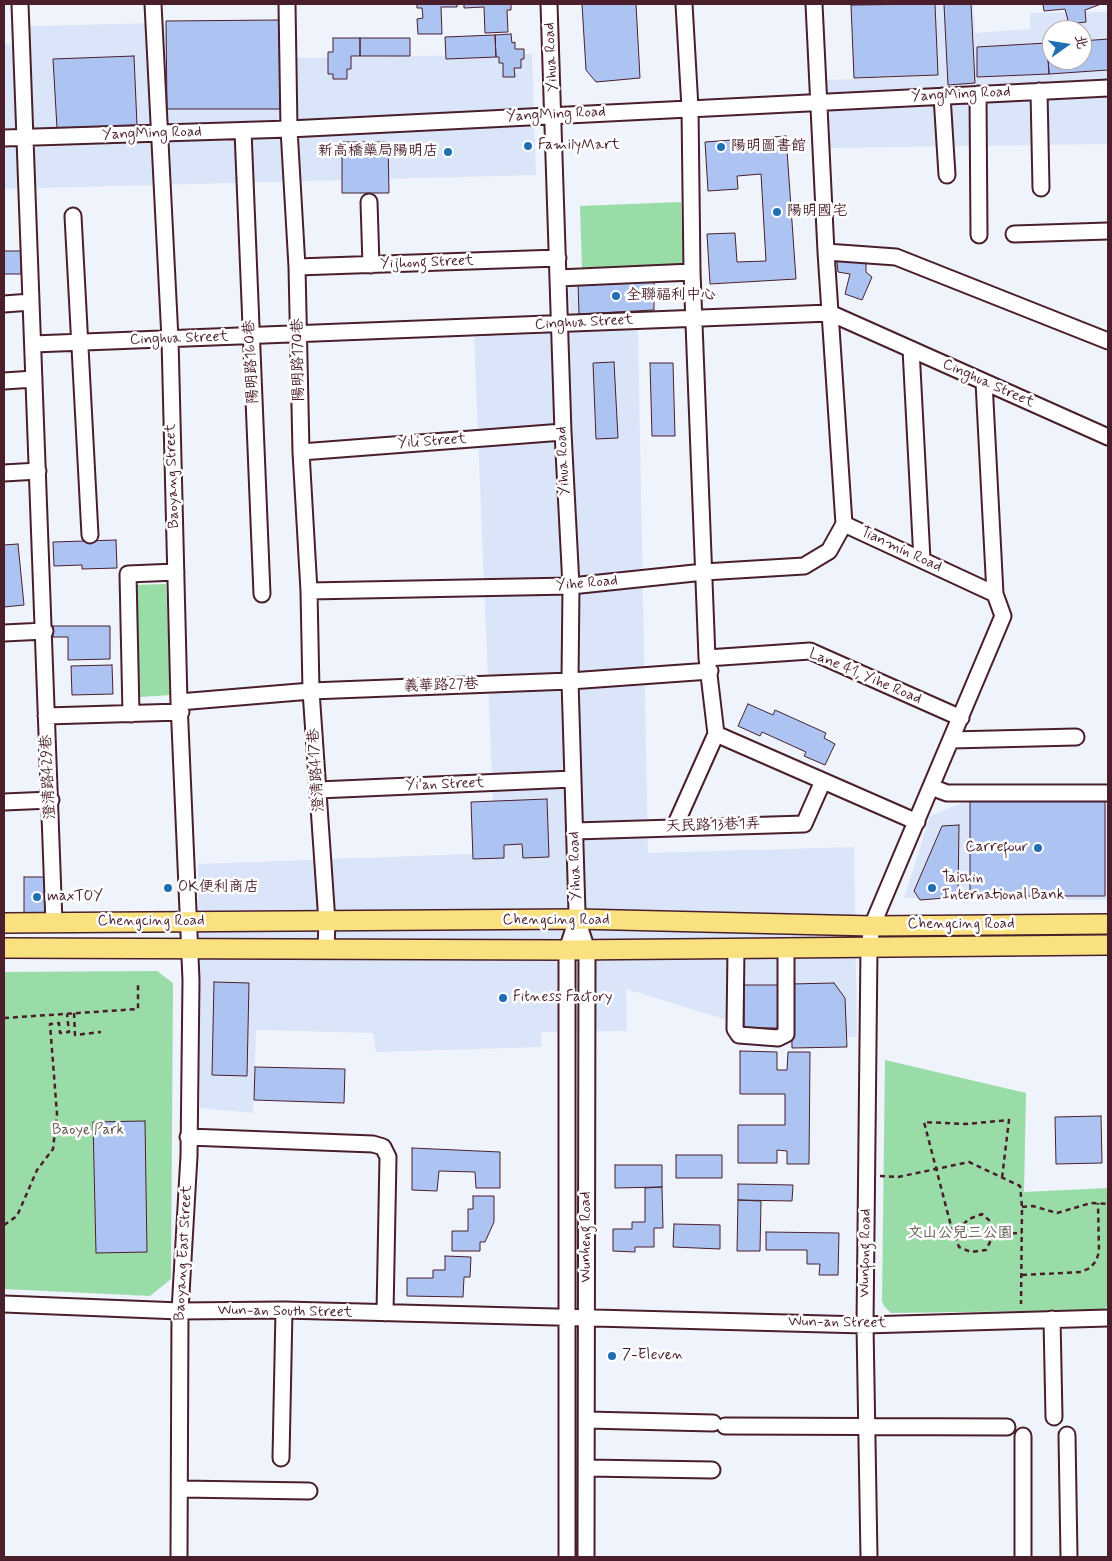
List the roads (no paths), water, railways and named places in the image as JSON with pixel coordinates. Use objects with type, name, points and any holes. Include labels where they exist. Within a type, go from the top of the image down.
[{"type":"main road","name":"Chengcing Road","points":[[4,923],[577,919],[872,926],[1108,924]]},
{"type":"main road","name":"Chengcing Road","points":[[4,948],[587,950],[1108,945]]},
{"type":"street","name":"澄清路429巷","points":[[20,4],[45,631],[46,716],[51,800],[54,923]]},
{"type":"street","name":"Baoyang Street","points":[[153,4],[170,339],[180,707],[190,949]]},
{"type":"street","name":"陽明路170巷","points":[[287,4],[289,129],[297,267],[301,452],[309,591]]},
{"type":"street","name":"Yihua Road","points":[[549,4],[563,432],[571,586],[570,681],[577,919]]},
{"type":"street","points":[[674,828],[716,734],[708,665],[692,272],[690,108],[684,4]]},
{"type":"street","name":"Tianmin Road","points":[[814,4],[826,252],[844,524],[995,594]]},
{"type":"street","name":"YangMing Road","points":[[4,138],[289,129],[1108,88]]},
{"type":"street","points":[[1039,91],[1041,188]]},
{"type":"street","points":[[978,94],[980,235]]},
{"type":"street","points":[[942,96],[947,174]]},
{"type":"street","name":"陽明路160巷","points":[[243,131],[262,594]]},
{"type":"street","points":[[369,202],[371,264]]},
{"type":"street","points":[[73,216],[90,536]]},
{"type":"street","points":[[1014,234],[1108,231]]},
{"type":"street","points":[[826,252],[896,257],[1108,341]]},
{"type":"street","name":"Yijhong Street","points":[[297,267],[558,258]]},
{"type":"street","points":[[558,278],[692,272]]},
{"type":"street","points":[[4,304],[31,302]]},
{"type":"street","name":"Cinghua Street","points":[[33,344],[830,313],[1108,437]]},
{"type":"street","points":[[911,349],[922,560]]},
{"type":"street","points":[[4,381],[34,380]]},
{"type":"street","points":[[869,948],[872,926],[1003,616],[995,594],[984,382]]},
{"type":"street","name":"Yili Street","points":[[301,452],[563,432]]},
{"type":"street","points":[[4,473],[38,472]]},
{"type":"street","name":"Yihe Road","points":[[309,591],[571,586],[704,572],[804,566],[829,551],[844,524]]},
{"type":"street","points":[[131,714],[128,574],[176,572]]},
{"type":"street","name":"澄清路417巷","points":[[309,591],[311,691],[327,922],[326,949]]},
{"type":"street","points":[[4,633],[45,631]]},
{"type":"street","name":"Lane 41, Yihe Road","points":[[570,681],[810,651],[961,718]]},
{"type":"street","name":"義華路27巷","points":[[46,716],[131,714],[311,691],[570,681]]},
{"type":"street","points":[[716,734],[917,822]]},
{"type":"street","points":[[951,740],[1076,737]]},
{"type":"street","name":"Yi'an Street","points":[[318,790],[573,779]]},
{"type":"street","name":"天民路13巷1弄","points":[[575,831],[804,824],[823,781]]},
{"type":"street","points":[[931,788],[947,793],[1108,793]]},
{"type":"street","points":[[4,802],[51,800]]},
{"type":"street","name":"Wunheng Road","points":[[577,919],[587,950],[586,1557]]},
{"type":"street","name":"Wunheng Road","points":[[567,1557],[567,950],[577,919]]},
{"type":"street","points":[[736,948],[735,1028],[739,1035],[778,1038],[786,1034],[786,948]]},
{"type":"street","name":"Wunfong Road","points":[[869,948],[866,1325],[869,1557]]},
{"type":"street","name":"Baoyang East Street","points":[[180,1557],[180,1311],[188,1138],[190,949]]},
{"type":"street","points":[[188,1138],[373,1144],[383,1147],[388,1157],[385,1313]]},
{"type":"street","name":"Wun-an South Street","points":[[4,1304],[180,1311],[284,1310],[566,1318]]},
{"type":"street","points":[[281,1458],[284,1310]]},
{"type":"street","name":"Wun-an Street","points":[[566,1318],[866,1325],[1108,1318]]},
{"type":"street","points":[[1052,1319],[1054,1417]]},
{"type":"street","points":[[587,1420],[867,1428],[1007,1427]]},
{"type":"street","points":[[1067,1434],[1068,1557]]},
{"type":"street","points":[[1023,1436],[1023,1557]]},
{"type":"street","points":[[586,1468],[712,1470]]},
{"type":"street","points":[[181,1489],[309,1491]]},
{"type":"place","name":"FamilyMart","points":[[528,146]]},
{"type":"place","name":"陽明圖書館","points":[[721,147]]},
{"type":"place","name":"新高橋藥局陽明店","points":[[448,152]]},
{"type":"place","name":"陽明國宅","points":[[777,212]]},
{"type":"place","name":"全聯福利中心","points":[[616,296]]},
{"type":"place","name":"Carrefour","points":[[1038,848]]},
{"type":"place","name":"OK便利商店","points":[[168,888]]},
{"type":"place","name":"Taishin International Bank","points":[[932,888]]},
{"type":"place","name":"maxTOY","points":[[37,897]]},
{"type":"place","name":"Fitness Factory","points":[[503,998]]},
{"type":"place","name":"7-Eleven","points":[[612,1356]]},
{"type":"park label","name":"Baoye Park","points":[[88,1131]]},
{"type":"park label","name":"文山公兒三公園","points":[[960,1234]]}]
